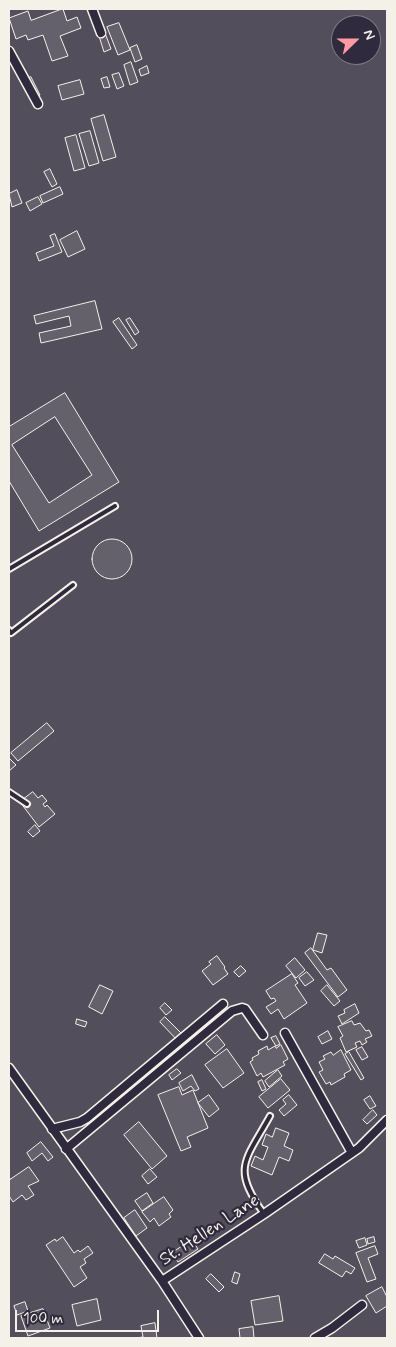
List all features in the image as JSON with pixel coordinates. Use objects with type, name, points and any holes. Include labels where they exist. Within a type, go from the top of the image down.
[{"type":"street","points":[[92,9],[101,33]]},
{"type":"street","points":[[9,51],[38,104]]},
{"type":"street","points":[[52,1129],[80,1122],[87,1118],[223,1004]]},
{"type":"street","points":[[66,1148],[232,1010],[246,1009],[263,1035]]},
{"type":"street","points":[[285,1033],[352,1153]]},
{"type":"street","name":"St. Hellen Lane","points":[[9,1068],[162,1281],[264,1214],[359,1148],[387,1120]]},
{"type":"street","points":[[162,1281],[199,1338]]},
{"type":"street","points":[[315,1338],[332,1328],[362,1305]]},
{"type":"lane","points":[[9,569],[116,506]]},
{"type":"lane","points":[[9,630],[11,633],[73,585]]},
{"type":"lane","points":[[9,792],[27,804]]},
{"type":"lane","points":[[264,1214],[247,1188],[244,1179],[244,1169],[245,1160],[270,1116]]},
{"type":"shaded area","points":[[9,9],[387,9],[387,1338],[9,1338]]},
{"type":"building","points":[[63,9],[67,21],[77,17],[81,28],[60,36],[68,56],[52,61],[43,35],[28,40],[26,35],[16,39],[9,18],[28,11],[31,20]]},
{"type":"building","points":[[119,23],[130,50],[118,55],[107,27]]},
{"type":"building","points":[[105,33],[111,49],[104,52],[99,36]]},
{"type":"building","points":[[137,45],[142,59],[135,62],[130,48]]},
{"type":"building","points":[[131,62],[138,82],[130,85],[124,65]]},
{"type":"building","points":[[147,66],[149,73],[141,76],[139,70]]},
{"type":"building","points":[[119,73],[124,86],[117,89],[112,75]]},
{"type":"building","points":[[31,77],[40,95],[34,97],[26,79]]},
{"type":"building","points":[[107,77],[110,87],[104,88],[101,79]]},
{"type":"building","points":[[80,80],[84,94],[62,100],[58,86]]},
{"type":"building","points":[[104,115],[116,157],[103,161],[91,119]]},
{"type":"building","points":[[90,131],[99,163],[89,166],[79,134]]},
{"type":"building","points":[[76,135],[85,168],[74,171],[65,138]]},
{"type":"building","points":[[50,169],[57,184],[52,187],[44,172]]},
{"type":"building","points":[[60,187],[63,194],[43,203],[40,196]]},
{"type":"building","points":[[17,190],[22,203],[12,207],[9,194]]},
{"type":"building","points":[[38,197],[42,204],[30,211],[26,203]]},
{"type":"building","points":[[77,231],[85,249],[68,257],[60,240]]},
{"type":"building","points":[[55,234],[62,252],[39,261],[36,253],[54,246],[50,236]]},
{"type":"building","points":[[95,301],[102,329],[41,343],[39,333],[71,326],[69,316],[36,324],[34,316]]},
{"type":"building","points":[[119,318],[137,345],[132,349],[113,322]]},
{"type":"building","points":[[130,318],[139,332],[135,335],[126,320]]},
{"type":"building","points":[[65,393],[119,482],[39,531],[9,481],[9,427]],"holes":[[[55,417],[92,475],[49,503],[12,445]]]},
{"type":"building","points":[[108,539],[116,539],[123,542],[129,548],[132,559],[129,570],[123,576],[116,579],[108,579],[101,576],[95,570],[92,563],[92,555],[95,548],[101,542]]},
{"type":"building","points":[[47,723],[54,731],[18,761],[11,753]]},
{"type":"building","points":[[9,758],[16,765],[9,771]]},
{"type":"building","points":[[33,792],[38,798],[42,795],[47,801],[43,804],[45,807],[47,805],[55,814],[39,827],[20,802]]},
{"type":"building","points":[[35,825],[40,831],[33,837],[28,832]]},
{"type":"building","points":[[318,933],[327,935],[322,953],[313,950]]},
{"type":"building","points":[[311,948],[327,970],[331,968],[347,990],[338,997],[305,953]]},
{"type":"building","points":[[217,956],[228,974],[213,985],[202,971]]},
{"type":"building","points":[[295,958],[305,970],[296,978],[286,966]]},
{"type":"building","points":[[241,966],[246,971],[239,977],[234,972]]},
{"type":"building","points":[[307,972],[314,980],[305,986],[299,978]]},
{"type":"building","points":[[292,974],[298,983],[295,985],[307,1003],[284,1019],[278,1009],[271,1014],[266,1007],[276,1001],[274,998],[271,999],[266,991]]},
{"type":"building","points":[[100,985],[113,991],[102,1014],[89,1007]]},
{"type":"building","points":[[327,985],[340,1001],[334,1006],[321,991]]},
{"type":"building","points":[[165,1003],[172,1010],[166,1015],[160,1008]]},
{"type":"building","points":[[355,1004],[359,1013],[342,1024],[338,1016],[345,1013],[344,1010]]},
{"type":"building","points":[[165,1017],[183,1035],[178,1041],[160,1022]]},
{"type":"building","points":[[77,1019],[87,1022],[85,1027],[76,1024]]},
{"type":"building","points":[[352,1021],[354,1025],[360,1023],[366,1031],[369,1030],[372,1036],[365,1039],[367,1042],[362,1045],[360,1041],[355,1043],[357,1047],[346,1052],[340,1038],[343,1036],[338,1027]]},
{"type":"building","points":[[328,1031],[332,1039],[322,1044],[318,1037]]},
{"type":"building","points":[[217,1035],[225,1045],[215,1054],[206,1044]]},
{"type":"building","points":[[276,1036],[280,1044],[276,1046],[271,1038]]},
{"type":"building","points":[[281,1045],[288,1059],[283,1062],[285,1065],[263,1077],[261,1073],[257,1076],[250,1062],[253,1060],[252,1058],[259,1054],[258,1051],[267,1046],[268,1050]]},
{"type":"building","points":[[362,1047],[368,1057],[362,1060],[356,1050]]},
{"type":"building","points":[[227,1049],[244,1073],[223,1088],[205,1065]]},
{"type":"building","points":[[341,1050],[351,1070],[344,1074],[345,1077],[331,1085],[330,1082],[326,1084],[319,1072],[323,1070],[319,1062],[325,1059],[323,1056],[331,1052],[333,1055]]},
{"type":"building","points":[[349,1052],[364,1078],[361,1080],[345,1054]]},
{"type":"building","points":[[177,1069],[181,1073],[172,1080],[169,1075]]},
{"type":"building","points":[[278,1070],[282,1076],[269,1087],[265,1081]]},
{"type":"building","points":[[192,1075],[199,1089],[195,1091],[191,1086],[183,1091],[179,1083]]},
{"type":"building","points":[[281,1079],[290,1090],[268,1108],[259,1097]]},
{"type":"building","points":[[262,1080],[266,1089],[262,1091],[258,1082]]},
{"type":"building","points":[[179,1087],[182,1095],[193,1090],[208,1128],[187,1137],[191,1147],[181,1151],[158,1095]]},
{"type":"building","points":[[209,1095],[219,1109],[209,1117],[198,1103]]},
{"type":"building","points":[[289,1095],[297,1105],[284,1116],[279,1110],[286,1104],[283,1100]]},
{"type":"building","points":[[370,1096],[376,1106],[370,1109],[364,1100]]},
{"type":"building","points":[[373,1110],[377,1115],[367,1124],[363,1120]]},
{"type":"building","points":[[139,1122],[167,1156],[152,1169],[124,1135]]},
{"type":"building","points":[[276,1128],[289,1133],[284,1146],[293,1150],[289,1161],[279,1157],[272,1175],[251,1166],[255,1156],[263,1160],[268,1147],[262,1145],[266,1134],[272,1137]]},
{"type":"building","points":[[41,1142],[53,1157],[48,1161],[42,1153],[32,1161],[27,1153]]},
{"type":"building","points":[[29,1167],[39,1181],[28,1186],[34,1195],[26,1200],[22,1195],[13,1202],[9,1196],[9,1176],[10,1179]]},
{"type":"building","points":[[150,1169],[157,1177],[148,1184],[142,1176]]},
{"type":"building","points":[[147,1193],[153,1203],[142,1211],[135,1201]]},
{"type":"building","points":[[164,1197],[173,1210],[169,1214],[171,1217],[159,1226],[154,1218],[150,1222],[142,1212]]},
{"type":"building","points":[[135,1210],[147,1228],[136,1236],[124,1218]]},
{"type":"building","points":[[63,1237],[74,1253],[78,1250],[80,1252],[88,1246],[93,1253],[84,1259],[86,1263],[80,1267],[87,1278],[74,1287],[46,1245],[55,1239],[56,1241]]},
{"type":"building","points":[[374,1237],[375,1242],[368,1244],[367,1239]]},
{"type":"building","points":[[365,1238],[367,1245],[359,1248],[356,1241]]},
{"type":"building","points":[[192,1240],[198,1249],[178,1262],[172,1253]]},
{"type":"building","points":[[375,1246],[378,1254],[368,1258],[376,1279],[367,1282],[356,1253]]},
{"type":"building","points":[[325,1254],[333,1259],[335,1256],[355,1268],[351,1274],[346,1271],[342,1277],[319,1263]]},
{"type":"building","points":[[235,1272],[240,1274],[237,1284],[232,1282]]},
{"type":"building","points":[[211,1274],[224,1287],[219,1292],[206,1279]]},
{"type":"building","points":[[382,1287],[387,1297],[387,1306],[376,1313],[366,1296]]},
{"type":"building","points":[[279,1296],[283,1321],[255,1325],[251,1301]]},
{"type":"building","points":[[97,1299],[101,1320],[77,1326],[72,1305]]},
{"type":"building","points":[[25,1302],[28,1311],[17,1315],[14,1306]]},
{"type":"building","points":[[43,1309],[50,1328],[28,1336],[21,1316]]},
{"type":"building","points":[[155,1323],[157,1338],[135,1338],[143,1337],[141,1326]]},
{"type":"building","points":[[253,1327],[254,1338],[240,1338],[239,1329]]}]
